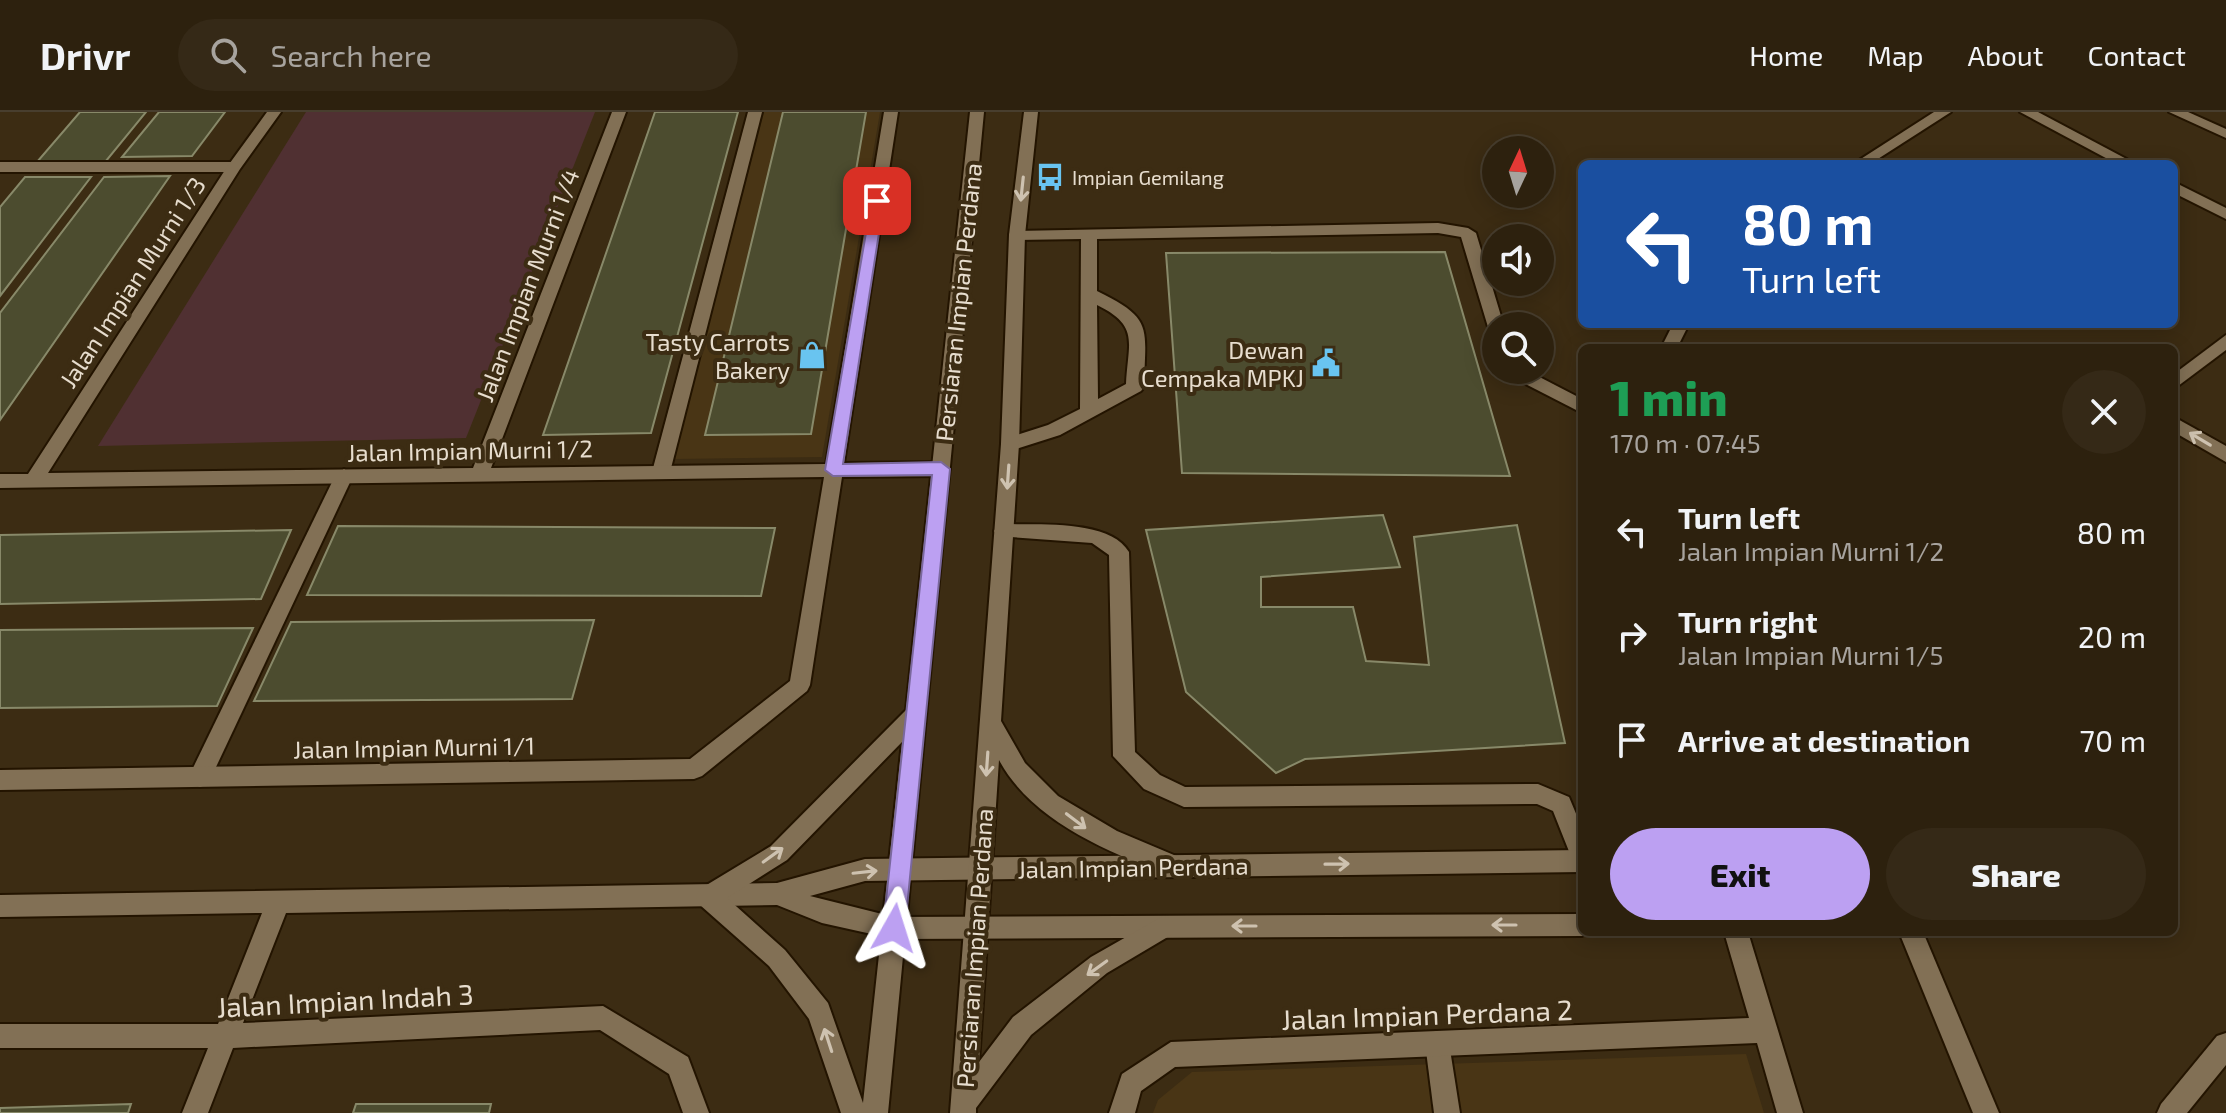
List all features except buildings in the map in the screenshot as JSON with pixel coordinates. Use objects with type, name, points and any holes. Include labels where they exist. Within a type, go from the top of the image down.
[{"type":"street","name":"Jalan Impian Murni 1/3","points":[[34,480],[234,167],[274,112]]},
{"type":"street","name":"Jalan Impian Murni 1/4","points":[[479,475],[619,112]]},
{"type":"street","points":[[661,472],[755,112]]},
{"type":"street","points":[[833,470],[891,112]]},
{"type":"street","name":"Persiaran Impian Perdana","points":[[875,1113],[977,112]]},
{"type":"street","name":"Persiaran Impian Perdana","points":[[963,1108],[1010,444],[1017,235],[1031,112]]},
{"type":"street","points":[[1866,160],[1944,112]]},
{"type":"street","points":[[2027,112],[2121,160]]},
{"type":"street","points":[[2176,112],[2226,134]]},
{"type":"street","points":[[0,167],[234,167]]},
{"type":"street","points":[[2178,189],[2226,214]]},
{"type":"street","points":[[1017,235],[1438,228],[1468,233],[1492,312]]},
{"type":"street","points":[[1089,233],[1089,412]]},
{"type":"street","points":[[1010,444],[1054,430],[1135,387],[1137,328],[1124,311],[1089,294]]},
{"type":"street","points":[[2178,380],[2226,341]]},
{"type":"street","points":[[1538,384],[1578,405]]},
{"type":"street","points":[[2178,426],[2226,455]]},
{"type":"street","name":"Jalan Impian Murni 1/2","points":[[0,481],[941,469]]},
{"type":"street","name":"Jalan Impian Murni 1/1","points":[[0,780],[694,769],[800,685],[833,470]]},
{"type":"street","points":[[200,777],[344,476]]},
{"type":"street","points":[[1004,531],[1096,536],[1119,552],[1124,756],[1152,782],[1184,797],[1538,794],[1561,804],[1578,848]]},
{"type":"street","points":[[708,897],[779,853],[916,713]]},
{"type":"street","points":[[990,721],[1017,769],[1052,803],[1094,834],[1173,866]]},
{"type":"street","name":"Jalan Impian Perdana","points":[[777,894],[865,870],[1578,858]]},
{"type":"street","points":[[0,906],[777,894],[822,912],[894,928],[1578,925]]},
{"type":"street","points":[[708,897],[777,958],[819,1012],[854,1113]]},
{"type":"street","points":[[195,1113],[278,902]]},
{"type":"street","points":[[963,1108],[1022,1026],[1099,965],[1163,927]]},
{"type":"street","points":[[1737,936],[1790,1113]]},
{"type":"street","points":[[1913,936],[1986,1113]]},
{"type":"street","name":"Jalan Impian Indah 3","points":[[0,1036],[225,1036],[603,1018],[679,1066],[696,1113]]},
{"type":"street","name":"Jalan Impian Perdana 2","points":[[1122,1113],[1131,1083],[1171,1055],[1765,1030]]},
{"type":"street","points":[[1437,1043],[1447,1113]]},
{"type":"street","points":[[2170,1113],[2226,1045]]},
{"type":"shaded area","points":[[306,112],[595,112],[466,438],[98,446]]},
{"type":"shaded area","points":[[764,112],[880,112],[822,457],[674,459]]},
{"type":"shaded area","points":[[1746,1054],[1764,1113],[1153,1113],[1158,1100],[1192,1072]]},
{"type":"place","name":"Impian Gemilang","points":[[1050,177]]},
{"type":"place","name":"Tasty Carrots Bakery","points":[[812,355]]},
{"type":"place","name":"Dewan Cempaka MPKJ","points":[[1326,363]]},
{"type":"route","points":[[877,201],[833,470],[941,469],[894,928]]}]
